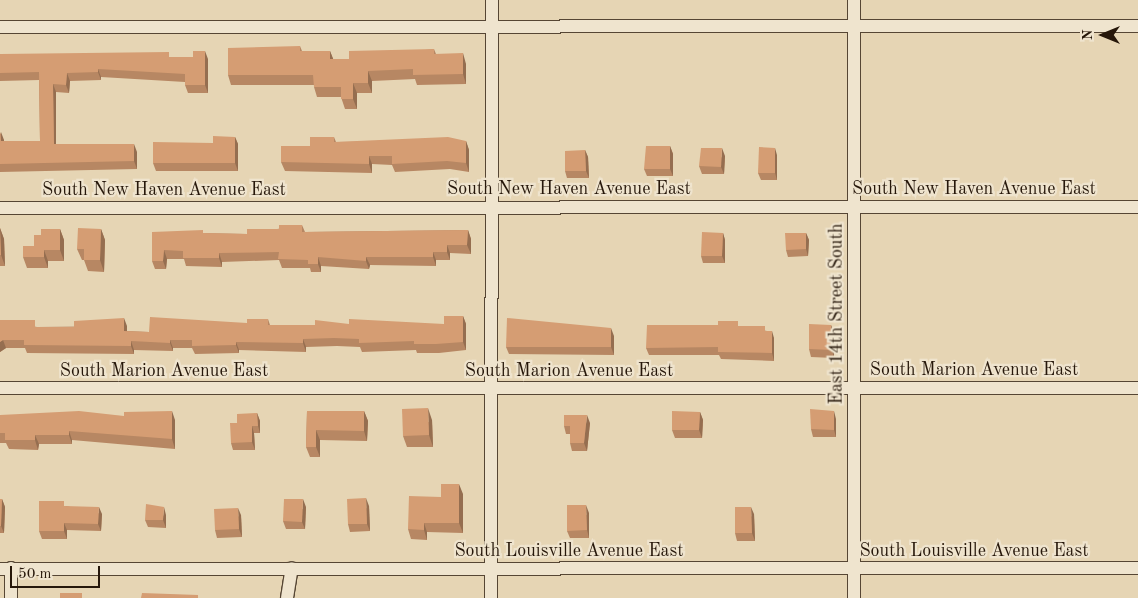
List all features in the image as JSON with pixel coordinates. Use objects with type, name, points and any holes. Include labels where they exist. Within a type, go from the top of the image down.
[{"type":"street","points":[[491,598],[492,0]]},
{"type":"street","name":"East 14th Street South","points":[[854,0],[854,598]]},
{"type":"street","points":[[0,27],[1138,26]]},
{"type":"street","name":"South New Haven Avenue East","points":[[0,208],[491,206],[1138,207]]},
{"type":"street","name":"South Marion Avenue East","points":[[0,388],[1138,388]]},
{"type":"street","points":[[5,568],[10,598]]},
{"type":"street","name":"South Louisville Avenue East","points":[[5,568],[1138,568]]},
{"type":"street","points":[[287,598],[292,568]]},
{"type":"building","points":[[300,46],[300,51],[330,51],[330,59],[349,59],[349,51],[434,49],[434,54],[463,53],[463,74],[413,75],[413,69],[368,71],[368,83],[353,83],[353,99],[341,99],[341,87],[314,87],[313,75],[228,75],[228,48]]},
{"type":"building","points":[[193,51],[205,51],[205,85],[185,85],[185,74],[98,69],[98,72],[67,73],[66,85],[53,84],[54,144],[134,144],[134,161],[0,164],[0,132],[1,141],[40,141],[39,72],[0,73],[0,54],[169,52],[169,57],[193,57]]},
{"type":"building","points":[[213,136],[235,137],[235,163],[153,163],[153,142],[213,143]]},
{"type":"building","points":[[310,137],[334,137],[334,142],[448,137],[466,141],[466,163],[447,161],[392,164],[392,156],[369,156],[369,164],[281,162],[281,146],[310,146]]},
{"type":"building","points":[[646,146],[670,146],[670,169],[644,169]]},
{"type":"building","points":[[759,147],[775,148],[775,173],[758,173]]},
{"type":"building","points":[[701,148],[722,148],[721,167],[699,166]]},
{"type":"building","points":[[585,150],[586,171],[565,171],[565,151]]},
{"type":"building","points":[[279,225],[302,225],[302,232],[468,230],[467,245],[447,245],[447,252],[433,252],[433,257],[366,257],[366,261],[318,257],[318,264],[308,264],[308,260],[278,259],[279,252],[219,253],[219,258],[183,258],[183,251],[164,250],[163,261],[152,261],[152,232],[203,230],[203,233],[247,234],[247,229],[279,229]]},
{"type":"building","points":[[78,228],[101,229],[100,260],[84,260],[84,249],[77,249]]},
{"type":"building","points":[[41,229],[60,229],[60,250],[44,250],[44,257],[23,257],[23,246],[34,246],[34,235],[41,235]]},
{"type":"building","points":[[702,232],[723,233],[722,256],[701,256]]},
{"type":"building","points":[[785,233],[806,233],[806,249],[786,250]]},
{"type":"building","points":[[444,316],[463,316],[463,342],[436,344],[414,344],[414,341],[359,343],[359,339],[334,338],[303,339],[303,343],[236,342],[236,345],[192,346],[192,340],[170,340],[170,343],[131,341],[131,346],[24,345],[24,340],[3,340],[0,342],[0,320],[35,320],[35,327],[74,327],[74,321],[124,318],[124,331],[149,332],[150,317],[247,323],[247,319],[268,319],[268,325],[315,325],[315,320],[349,324],[349,319],[444,324]]},
{"type":"building","points":[[507,318],[611,328],[611,347],[506,347]]},
{"type":"building","points":[[718,321],[738,321],[738,326],[765,326],[765,331],[772,331],[772,353],[718,352],[718,347],[646,348],[647,325],[718,325]]},
{"type":"building","points":[[809,324],[831,325],[832,350],[809,349]]},
{"type":"building","points":[[428,408],[429,435],[403,436],[402,409]]},
{"type":"building","points":[[810,409],[834,411],[834,430],[811,429]]},
{"type":"building","points":[[79,411],[124,416],[124,412],[172,411],[172,439],[69,431],[69,435],[35,435],[35,440],[5,440],[5,433],[0,433],[0,415]]},
{"type":"building","points":[[307,411],[364,411],[364,431],[316,430],[316,447],[306,447]]},
{"type":"building","points":[[672,411],[700,412],[699,430],[672,430]]},
{"type":"building","points":[[257,413],[258,426],[252,426],[252,442],[231,443],[230,423],[237,423],[237,414]]},
{"type":"building","points":[[564,415],[587,415],[584,443],[570,443],[570,426],[564,426]]},
{"type":"building","points":[[441,484],[459,484],[459,523],[424,523],[424,530],[408,529],[409,496],[441,497]]},
{"type":"building","points":[[366,498],[367,524],[348,524],[347,499]]},
{"type":"building","points":[[0,499],[2,499],[1,526],[0,526]]},
{"type":"building","points":[[284,499],[303,499],[302,522],[283,521]]},
{"type":"building","points":[[39,501],[64,501],[64,506],[99,507],[98,524],[64,523],[64,531],[39,531]]},
{"type":"building","points":[[146,504],[164,507],[163,520],[145,520]]},
{"type":"building","points":[[567,505],[586,505],[587,530],[567,531]]},
{"type":"building","points":[[735,507],[751,507],[752,533],[735,533]]},
{"type":"building","points":[[238,508],[239,529],[215,530],[214,509]]},
{"type":"building","points":[[60,593],[82,593],[82,598],[60,598]]},
{"type":"building","points":[[142,593],[198,595],[198,598],[141,598]]}]
